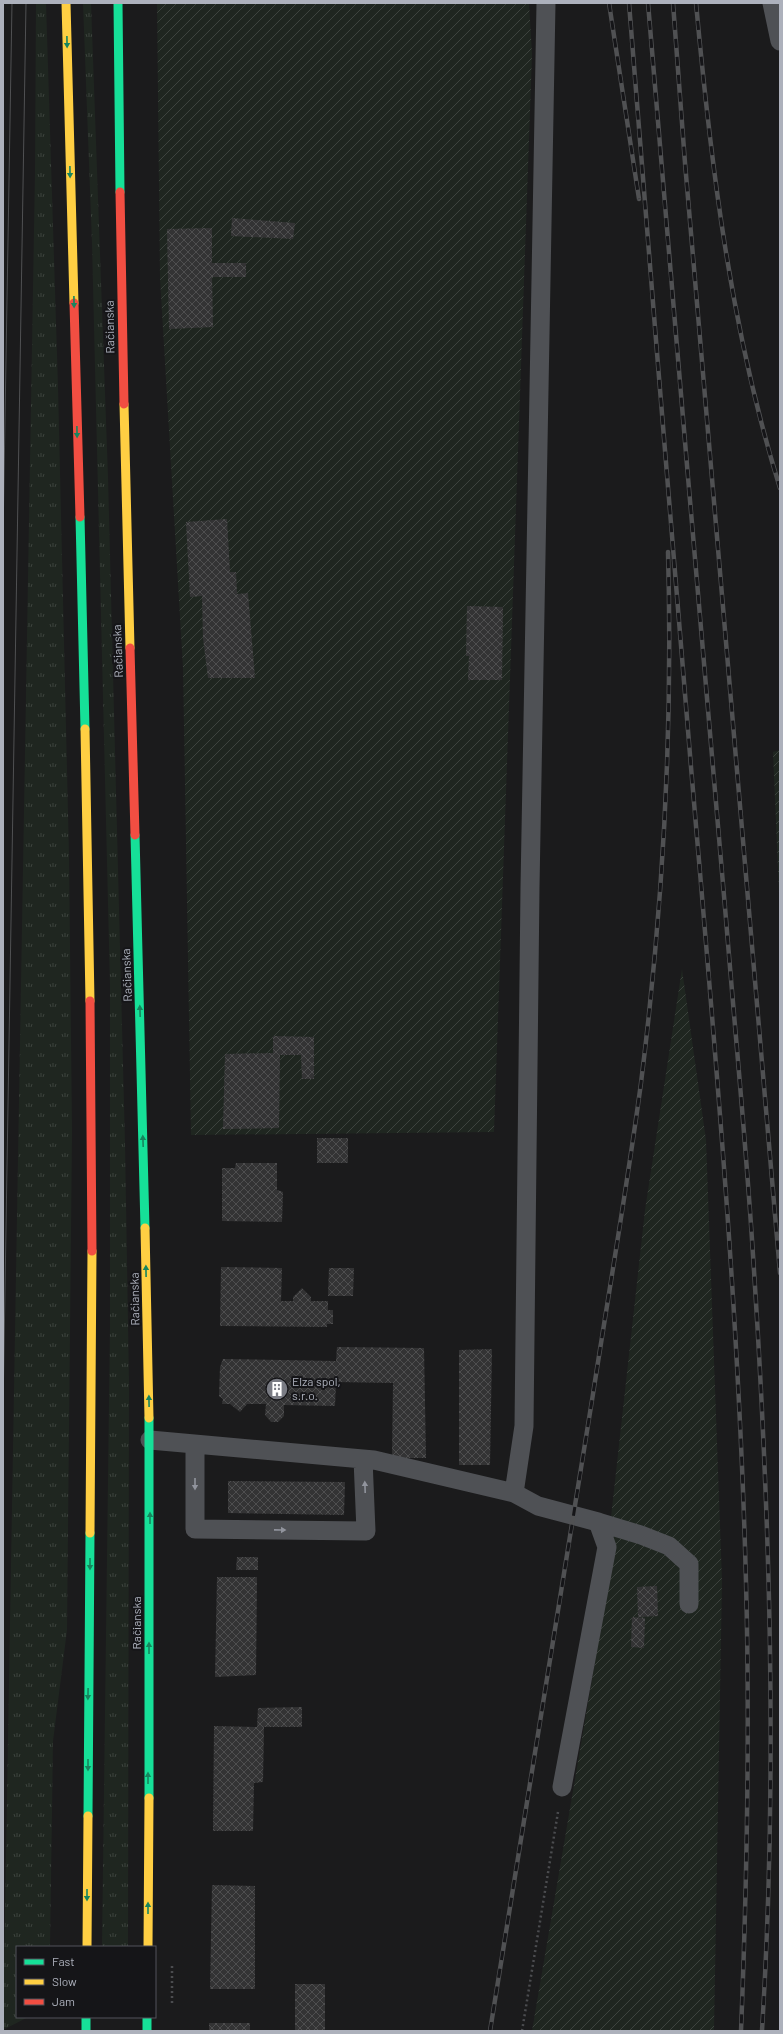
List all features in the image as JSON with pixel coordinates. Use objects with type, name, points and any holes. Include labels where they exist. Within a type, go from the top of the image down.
[{"type":"main road","points":[[66,3],[89,891],[92,1254],[87,1946]]},
{"type":"main road","name":"Račianska","points":[[118,3],[122,345],[150,1440],[148,1946]]},
{"type":"main road","points":[[86,2018],[86,2031]]},
{"type":"main road","points":[[147,2018],[147,2031]]},
{"type":"lane","points":[[514,1493],[524,1426],[530,887],[546,3]]},
{"type":"lane","points":[[772,3],[780,41]]},
{"type":"lane","points":[[150,1440],[374,1460],[514,1493],[538,1506],[641,1535],[669,1546],[689,1564],[689,1604]]},
{"type":"lane","points":[[195,1445],[195,1529],[366,1531],[363,1459]]},
{"type":"lane","points":[[562,1787],[607,1547],[598,1522]]},
{"type":"path","points":[[522,2031],[562,1787]]},
{"type":"green space","points":[[36,3],[46,3],[58,387],[69,856],[72,1131],[67,1630],[53,1741],[50,1946],[16,1946],[16,2018],[26,2018],[3,2030],[35,173]]},
{"type":"green space","points":[[83,3],[91,3],[108,477],[125,1144],[129,1383],[128,1946],[102,1946],[110,1326],[110,985],[92,243]]},
{"type":"green space","points":[[157,3],[529,3],[532,54],[494,1132],[191,1135],[183,668],[160,278]]},
{"type":"green space","points":[[780,750],[780,916],[773,752]]},
{"type":"green space","points":[[682,969],[706,1140],[722,1581],[714,2031],[532,2031],[595,1662],[645,1210]]},
{"type":"building","points":[[232,218],[295,223],[293,239],[231,236]]},
{"type":"building","points":[[212,228],[212,263],[246,263],[246,277],[212,277],[213,327],[169,329],[167,229]]},
{"type":"building","points":[[227,519],[230,572],[236,572],[237,594],[248,593],[255,678],[208,678],[203,638],[202,596],[190,597],[186,522]]},
{"type":"building","points":[[467,606],[503,607],[502,680],[468,680],[469,656],[466,656]]},
{"type":"building","points":[[273,1036],[314,1037],[314,1079],[302,1079],[301,1055],[280,1055],[279,1128],[223,1129],[225,1054],[273,1053]]},
{"type":"building","points":[[317,1138],[348,1138],[348,1163],[317,1163]]},
{"type":"building","points":[[236,1163],[277,1163],[277,1190],[283,1192],[282,1222],[222,1221],[222,1168],[235,1168]]},
{"type":"building","points":[[221,1267],[282,1268],[281,1301],[293,1301],[293,1297],[302,1288],[311,1297],[311,1301],[328,1301],[328,1310],[333,1310],[333,1324],[327,1324],[327,1327],[220,1326]]},
{"type":"building","points":[[329,1268],[354,1268],[353,1296],[328,1296]]},
{"type":"building","points":[[337,1347],[424,1348],[426,1458],[392,1458],[393,1383],[336,1382],[335,1406],[284,1405],[284,1416],[278,1422],[271,1422],[265,1415],[266,1404],[247,1404],[240,1412],[230,1404],[222,1404],[223,1399],[219,1396],[220,1367],[223,1359],[336,1361]]},
{"type":"building","points":[[492,1349],[490,1465],[459,1465],[459,1350]]},
{"type":"building","points":[[228,1481],[345,1482],[344,1515],[228,1513]]},
{"type":"building","points":[[237,1557],[258,1557],[258,1570],[236,1570]]},
{"type":"building","points":[[217,1577],[257,1577],[256,1675],[215,1677]]},
{"type":"building","points":[[657,1586],[658,1616],[638,1617],[637,1587]]},
{"type":"building","points":[[632,1617],[645,1618],[644,1648],[631,1647]]},
{"type":"building","points":[[302,1707],[302,1727],[264,1727],[263,1782],[254,1783],[253,1831],[213,1831],[214,1726],[257,1727],[258,1708]]},
{"type":"building","points":[[212,1885],[255,1886],[255,1989],[210,1989]]},
{"type":"building","points":[[295,1984],[325,1984],[325,2031],[295,2031]]},
{"type":"building","points":[[209,2023],[250,2023],[250,2031],[209,2031]]},
{"type":"tram line","points":[[3,538],[12,3]]},
{"type":"tram line","points":[[3,1412],[26,3]]},
{"type":"railway","points":[[609,3],[639,199]]},
{"type":"railway","points":[[629,3],[667,480],[717,1072],[738,1378],[743,1480],[748,1694],[745,1919],[741,2031]]},
{"type":"railway","points":[[648,3],[744,1129],[759,1352],[768,1546],[771,1740],[770,1837],[762,2031]]},
{"type":"railway","points":[[673,3],[685,163],[780,1273]]},
{"type":"railway","points":[[696,3],[716,187],[725,248],[748,369],[780,488]]},
{"type":"railway","points":[[490,2031],[618,1239],[641,1083],[649,1017],[661,884],[665,818],[669,685],[668,552]]},
{"type":"traffic: fast","points":[[118,3],[120,192]]},
{"type":"traffic: fast","points":[[80,517],[85,729]]},
{"type":"traffic: fast","points":[[135,835],[145,1228]]},
{"type":"traffic: fast","points":[[149,1418],[149,1798]]},
{"type":"traffic: fast","points":[[88,1816],[90,1533]]},
{"type":"traffic: fast","points":[[86,2018],[86,2031]]},
{"type":"traffic: fast","points":[[147,2018],[147,2031]]},
{"type":"traffic: slow","points":[[66,3],[74,303]]},
{"type":"traffic: slow","points":[[124,404],[130,648]]},
{"type":"traffic: slow","points":[[85,729],[90,1001]]},
{"type":"traffic: slow","points":[[145,1228],[149,1418]]},
{"type":"traffic: slow","points":[[90,1533],[92,1251]]},
{"type":"traffic: slow","points":[[148,1946],[149,1798]]},
{"type":"traffic: slow","points":[[87,1946],[88,1816]]},
{"type":"traffic: jam","points":[[120,192],[124,404]]},
{"type":"traffic: jam","points":[[74,303],[80,517]]},
{"type":"traffic: jam","points":[[130,648],[135,835]]},
{"type":"traffic: jam","points":[[90,1001],[92,1251]]},
{"type":"place","name":"Elza spol, s.r.o.","points":[[277,1389]]}]
